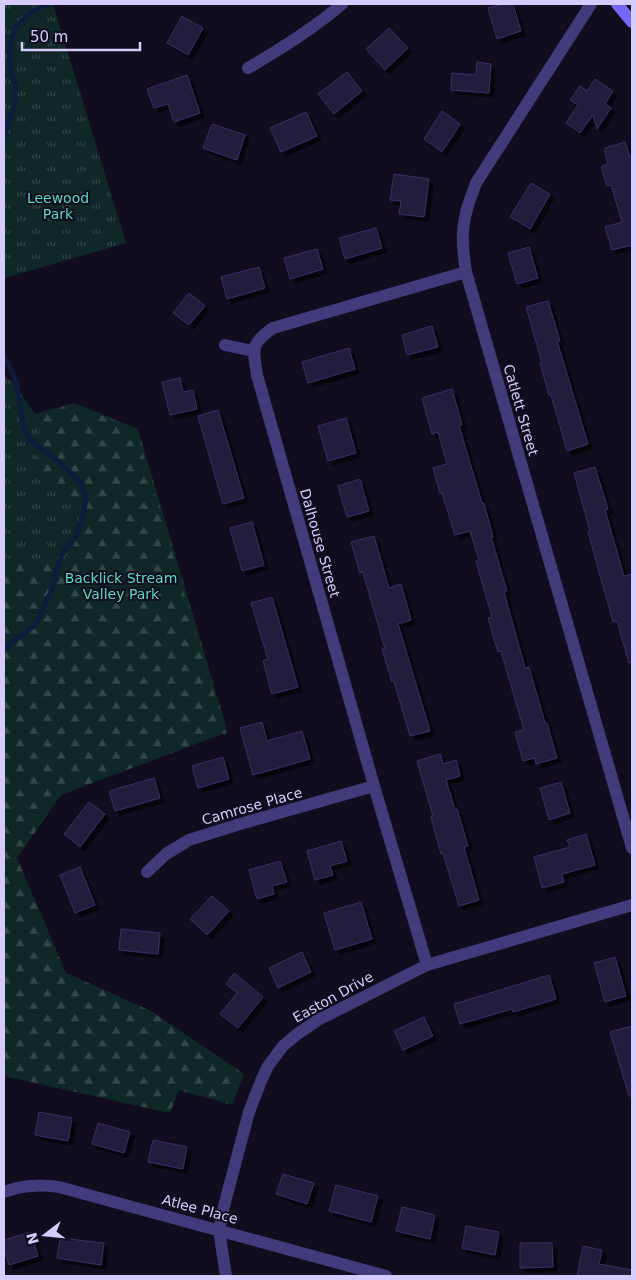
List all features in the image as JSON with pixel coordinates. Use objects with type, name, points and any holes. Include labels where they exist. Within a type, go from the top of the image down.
[{"type":"street","points":[[248,68],[287,46],[342,4]]},
{"type":"street","name":"Catlett Street","points":[[591,4],[476,183],[467,208],[463,232],[463,247],[466,272],[632,848]]},
{"type":"street","points":[[617,4],[632,22]]},
{"type":"street","points":[[225,345],[253,351],[256,342],[261,336],[273,328],[466,272]]},
{"type":"street","name":"Dalhouse Street","points":[[253,351],[257,375],[427,965]]},
{"type":"street","name":"Camrose Place","points":[[147,872],[166,854],[190,840],[374,786]]},
{"type":"street","name":"Easton Drive","points":[[226,1276],[220,1230],[224,1206],[254,1099],[268,1066],[284,1046],[296,1035],[318,1020],[427,965],[632,905]]},
{"type":"street","name":"Atlee Place","points":[[4,1192],[26,1186],[59,1187],[386,1276]]},
{"type":"green space","name":"Leewood Park","points":[[4,4],[53,4],[126,243],[4,278]]},
{"type":"green space","name":"Backlick Stream Valley Park","points":[[4,376],[13,382],[35,414],[75,403],[138,429],[228,733],[77,630],[4,587]]},
{"type":"green space","points":[[74,404],[136,430],[226,734],[61,795],[17,858],[66,973],[151,1011],[244,1074],[232,1105],[179,1090],[170,1113],[4,1076],[4,562],[68,556],[82,530],[72,498],[33,472],[40,427],[33,416]]},
{"type":"building","points":[[503,4],[513,4],[521,31],[497,39],[488,8]]},
{"type":"building","points":[[182,16],[203,28],[188,55],[167,43]]},
{"type":"building","points":[[389,28],[408,48],[385,70],[366,49]]},
{"type":"building","points":[[477,62],[491,64],[489,93],[451,90],[452,73],[476,75]]},
{"type":"building","points":[[347,72],[362,91],[334,114],[318,94]]},
{"type":"building","points":[[187,75],[200,113],[174,122],[168,104],[154,108],[147,89]]},
{"type":"building","points":[[595,79],[613,91],[605,104],[611,108],[597,129],[593,115],[580,133],[566,123],[578,105],[570,100],[580,86],[587,91]]},
{"type":"building","points":[[442,111],[460,124],[442,152],[424,139]]},
{"type":"building","points":[[306,112],[317,136],[281,152],[270,128]]},
{"type":"building","points":[[212,124],[245,135],[237,160],[203,148]]},
{"type":"building","points":[[625,142],[630,157],[632,156],[632,245],[612,250],[605,227],[622,222],[611,185],[607,186],[601,167],[608,164],[605,148]]},
{"type":"building","points":[[394,174],[429,179],[424,217],[399,214],[401,201],[390,200]]},
{"type":"building","points":[[531,183],[550,194],[530,229],[510,217]]},
{"type":"building","points":[[376,228],[382,248],[345,259],[339,238]]},
{"type":"building","points":[[529,247],[538,278],[517,284],[508,253]]},
{"type":"building","points":[[317,249],[323,269],[290,279],[284,258]]},
{"type":"building","points":[[259,267],[265,288],[227,299],[221,277]]},
{"type":"building","points":[[189,293],[205,306],[189,325],[173,313]]},
{"type":"building","points":[[548,301],[560,341],[557,341],[588,444],[567,451],[551,395],[549,395],[526,307]]},
{"type":"building","points":[[432,326],[438,347],[407,355],[402,335]]},
{"type":"building","points":[[349,348],[355,369],[308,383],[302,362]]},
{"type":"building","points":[[180,378],[183,392],[193,390],[197,409],[170,415],[162,382]]},
{"type":"building","points":[[452,389],[462,425],[459,426],[482,503],[484,503],[493,537],[491,537],[507,591],[504,592],[525,668],[529,667],[557,758],[536,764],[535,758],[523,761],[515,732],[524,730],[501,651],[498,652],[488,618],[492,617],[476,561],[479,560],[470,531],[455,535],[433,468],[447,464],[438,432],[432,434],[422,398]]},
{"type":"building","points":[[218,410],[244,498],[223,504],[198,416]]},
{"type":"building","points":[[346,418],[356,453],[328,461],[318,426]]},
{"type":"building","points":[[595,467],[608,509],[605,510],[624,576],[632,574],[632,662],[629,663],[617,621],[613,622],[574,473]]},
{"type":"building","points":[[360,479],[369,511],[347,517],[338,486]]},
{"type":"building","points":[[252,522],[264,565],[242,571],[230,528]]},
{"type":"building","points":[[374,536],[389,588],[401,584],[411,620],[398,624],[430,731],[410,736],[394,681],[392,682],[382,649],[385,649],[363,572],[360,573],[351,542]]},
{"type":"building","points":[[272,597],[298,687],[272,694],[263,661],[268,659],[251,603]]},
{"type":"building","points":[[262,722],[267,741],[302,731],[310,759],[253,775],[240,728]]},
{"type":"building","points":[[440,754],[443,764],[456,760],[460,776],[446,780],[468,846],[464,847],[479,900],[459,906],[443,853],[441,854],[431,817],[433,816],[417,761]]},
{"type":"building","points":[[223,757],[229,779],[198,788],[192,766]]},
{"type":"building","points":[[154,778],[160,798],[115,811],[109,791]]},
{"type":"building","points":[[561,782],[570,813],[549,820],[540,788]]},
{"type":"building","points":[[89,802],[105,814],[80,847],[64,834]]},
{"type":"building","points":[[586,834],[595,865],[562,874],[564,882],[542,888],[534,857],[570,847],[567,840]]},
{"type":"building","points":[[341,841],[347,861],[330,866],[333,875],[315,880],[307,851]]},
{"type":"building","points":[[280,861],[287,882],[272,886],[274,894],[257,899],[249,870]]},
{"type":"building","points":[[80,867],[95,905],[75,913],[60,875]]},
{"type":"building","points":[[212,896],[229,911],[207,935],[190,919]]},
{"type":"building","points":[[361,902],[372,939],[335,950],[324,913]]},
{"type":"building","points":[[121,929],[160,933],[158,954],[119,950]]},
{"type":"building","points":[[302,952],[311,972],[278,988],[269,968]]},
{"type":"building","points":[[615,957],[626,996],[605,1002],[594,963]]},
{"type":"building","points":[[234,973],[263,997],[238,1028],[220,1014],[237,993],[226,984]]},
{"type":"building","points":[[549,975],[556,999],[513,1012],[512,1009],[460,1024],[454,1004]]},
{"type":"building","points":[[424,1017],[433,1036],[403,1050],[394,1031]]},
{"type":"building","points":[[632,1026],[632,1096],[629,1096],[610,1032]]},
{"type":"building","points":[[39,1112],[72,1118],[68,1141],[35,1135]]},
{"type":"building","points":[[98,1123],[130,1132],[124,1153],[92,1144]]},
{"type":"building","points":[[153,1140],[187,1147],[183,1169],[148,1162]]},
{"type":"building","points":[[283,1174],[314,1183],[307,1204],[276,1194]]},
{"type":"building","points":[[336,1185],[378,1196],[371,1222],[329,1211]]},
{"type":"building","points":[[402,1207],[435,1215],[430,1239],[396,1231]]},
{"type":"building","points":[[466,1226],[499,1232],[495,1255],[462,1248]]},
{"type":"building","points":[[31,1232],[38,1256],[9,1265],[4,1249],[4,1240]]},
{"type":"building","points":[[60,1238],[104,1243],[101,1265],[57,1258]]},
{"type":"building","points":[[520,1243],[552,1243],[553,1267],[520,1268]]},
{"type":"building","points":[[583,1246],[602,1250],[599,1264],[632,1270],[632,1276],[577,1276]]},
{"type":"waterway","points":[[4,138],[15,103],[15,86],[10,67],[10,46],[16,27],[30,13],[47,4]]},
{"type":"waterway","points":[[4,355],[16,381],[24,428],[30,440],[58,461],[80,482],[86,498],[77,534],[62,554],[51,592],[36,624],[4,651]]}]
